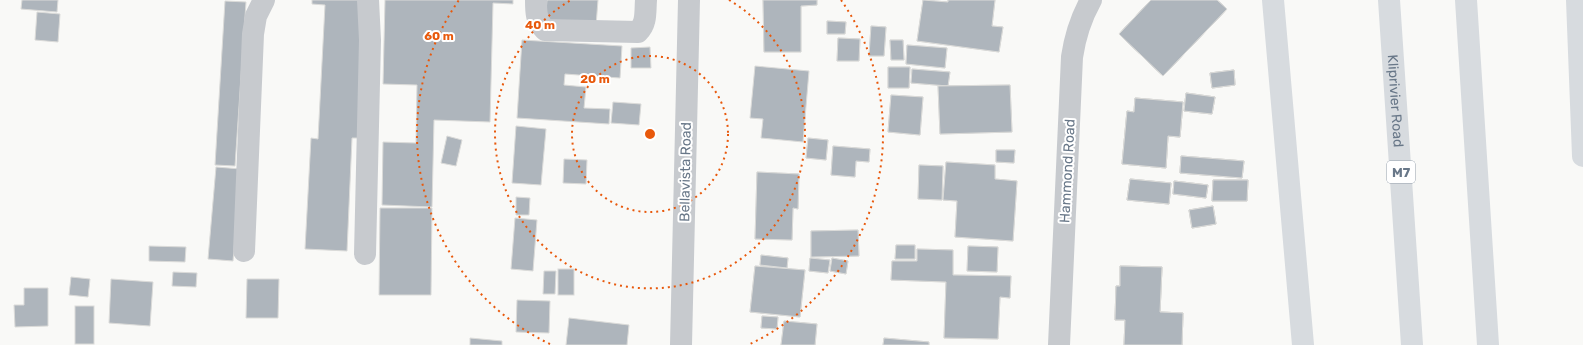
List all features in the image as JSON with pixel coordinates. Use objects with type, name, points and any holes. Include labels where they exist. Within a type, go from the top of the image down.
[{"type":"main road","points":[[1273,0],[1303,345]]},
{"type":"main road","name":"Kliprivier Road","points":[[1389,0],[1412,345]]},
{"type":"main road","points":[[1466,0],[1488,345]]},
{"type":"main road","points":[[1577,0],[1583,156]]},
{"type":"street","points":[[244,251],[253,34],[256,16],[264,0]]},
{"type":"street","points":[[365,254],[370,40],[368,0]]},
{"type":"street","points":[[536,0],[536,16],[539,24],[545,30],[638,32],[643,28],[645,23],[646,0]]},
{"type":"street","name":"Bellavista Road","points":[[681,345],[689,0]]},
{"type":"street","name":"Hammond Road","points":[[1059,345],[1072,57],[1075,37],[1084,13],[1091,0]]},
{"type":"building","points":[[22,0],[58,0],[57,12],[21,9]]},
{"type":"building","points":[[312,0],[365,0],[359,138],[352,138],[347,251],[305,249],[311,138],[318,139],[325,5],[312,4]]},
{"type":"building","points":[[385,0],[513,0],[513,4],[493,3],[490,122],[434,120],[432,207],[382,205],[383,142],[416,143],[417,85],[383,84]]},
{"type":"building","points":[[547,0],[598,0],[596,26],[545,22]]},
{"type":"building","points":[[763,0],[817,0],[817,5],[801,6],[801,52],[764,52]]},
{"type":"building","points":[[763,0],[817,0],[817,5],[801,6],[801,52],[764,52]]},
{"type":"building","points":[[923,0],[948,2],[948,0],[995,0],[992,26],[1003,27],[999,52],[917,41]]},
{"type":"building","points":[[923,0],[948,2],[948,0],[995,0],[992,26],[1003,27],[999,52],[917,41]]},
{"type":"building","points":[[1151,0],[1217,0],[1227,9],[1163,76],[1119,34]]},
{"type":"building","points":[[1151,0],[1217,0],[1227,9],[1163,76],[1119,34]]},
{"type":"building","points":[[1151,0],[1217,0],[1227,9],[1163,76],[1119,34]]},
{"type":"building","points":[[1151,0],[1217,0],[1227,9],[1163,76],[1119,34]]},
{"type":"building","points":[[225,1],[246,2],[235,166],[215,165]]},
{"type":"building","points":[[37,12],[60,14],[58,42],[35,40]]},
{"type":"building","points":[[827,21],[846,22],[845,34],[827,34]]},
{"type":"building","points":[[827,21],[846,22],[845,34],[827,34]]},
{"type":"building","points":[[871,26],[886,27],[884,56],[869,56]]},
{"type":"building","points":[[871,26],[886,27],[884,56],[869,56]]},
{"type":"building","points":[[838,38],[860,39],[859,61],[837,61]]},
{"type":"building","points":[[838,38],[860,39],[859,61],[837,61]]},
{"type":"building","points":[[522,40],[622,46],[620,78],[565,74],[564,85],[586,87],[584,108],[610,109],[609,124],[517,118]]},
{"type":"building","points":[[890,40],[903,40],[904,60],[891,60]]},
{"type":"building","points":[[890,40],[903,40],[904,60],[891,60]]},
{"type":"building","points":[[907,45],[947,48],[945,68],[906,64]]},
{"type":"building","points":[[907,45],[947,48],[945,68],[906,64]]},
{"type":"building","points":[[650,47],[651,68],[631,68],[631,48]]},
{"type":"building","points":[[755,66],[809,71],[803,142],[761,138],[763,119],[750,118]]},
{"type":"building","points":[[888,67],[910,67],[909,88],[888,88]]},
{"type":"building","points":[[888,67],[910,67],[909,88],[888,88]]},
{"type":"building","points":[[912,69],[950,72],[948,86],[911,83]]},
{"type":"building","points":[[912,69],[950,72],[948,86],[911,83]]},
{"type":"building","points":[[1234,70],[1235,85],[1212,88],[1210,73]]},
{"type":"building","points":[[1234,70],[1235,85],[1212,88],[1210,73]]},
{"type":"building","points":[[1234,70],[1235,85],[1212,88],[1210,73]]},
{"type":"building","points":[[1234,70],[1235,85],[1212,88],[1210,73]]},
{"type":"building","points":[[1010,85],[1012,132],[940,134],[938,86]]},
{"type":"building","points":[[1010,85],[1012,132],[940,134],[938,86]]},
{"type":"building","points":[[1186,93],[1215,97],[1212,114],[1184,111]]},
{"type":"building","points":[[1186,93],[1215,97],[1212,114],[1184,111]]},
{"type":"building","points":[[1186,93],[1215,97],[1212,114],[1184,111]]},
{"type":"building","points":[[1186,93],[1215,97],[1212,114],[1184,111]]},
{"type":"building","points":[[891,95],[923,97],[920,135],[888,132]]},
{"type":"building","points":[[891,95],[923,97],[920,135],[888,132]]},
{"type":"building","points":[[1135,98],[1183,102],[1180,137],[1168,136],[1166,168],[1122,164],[1127,111],[1134,112]]},
{"type":"building","points":[[1135,98],[1183,102],[1180,137],[1168,136],[1166,168],[1122,164],[1127,111],[1134,112]]},
{"type":"building","points":[[1135,98],[1183,102],[1180,137],[1168,136],[1166,168],[1122,164],[1127,111],[1134,112]]},
{"type":"building","points":[[1135,98],[1183,102],[1180,137],[1168,136],[1166,168],[1122,164],[1127,111],[1134,112]]},
{"type":"building","points":[[613,102],[641,104],[639,125],[611,123]]},
{"type":"building","points":[[516,126],[546,129],[541,185],[512,183]]},
{"type":"building","points":[[447,136],[462,140],[456,166],[441,163]]},
{"type":"building","points":[[808,138],[828,140],[826,160],[806,158]]},
{"type":"building","points":[[808,138],[828,140],[826,160],[806,158]]},
{"type":"building","points":[[833,146],[870,149],[869,162],[856,161],[855,177],[831,175]]},
{"type":"building","points":[[833,146],[870,149],[869,162],[856,161],[855,177],[831,175]]},
{"type":"building","points":[[996,150],[1015,150],[1014,163],[996,162]]},
{"type":"building","points":[[996,150],[1015,150],[1014,163],[996,162]]},
{"type":"building","points":[[1181,156],[1244,161],[1242,178],[1180,173]]},
{"type":"building","points":[[1181,156],[1244,161],[1242,178],[1180,173]]},
{"type":"building","points":[[1181,156],[1244,161],[1242,178],[1180,173]]},
{"type":"building","points":[[1181,156],[1244,161],[1242,178],[1180,173]]},
{"type":"building","points":[[564,159],[587,160],[586,184],[563,183]]},
{"type":"building","points":[[946,162],[995,165],[995,179],[1017,181],[1013,241],[955,237],[957,201],[943,200]]},
{"type":"building","points":[[946,162],[995,165],[995,179],[1017,181],[1013,241],[955,237],[957,201],[943,200]]},
{"type":"building","points":[[919,165],[943,166],[942,200],[918,199]]},
{"type":"building","points":[[919,165],[943,166],[942,200],[918,199]]},
{"type":"building","points":[[216,167],[241,169],[233,261],[208,259]]},
{"type":"building","points":[[757,172],[799,174],[798,209],[793,208],[792,240],[755,239]]},
{"type":"building","points":[[757,172],[799,174],[798,209],[793,208],[792,240],[755,239]]},
{"type":"building","points":[[1130,179],[1171,183],[1169,204],[1127,200]]},
{"type":"building","points":[[1130,179],[1171,183],[1169,204],[1127,200]]},
{"type":"building","points":[[1130,179],[1171,183],[1169,204],[1127,200]]},
{"type":"building","points":[[1130,179],[1171,183],[1169,204],[1127,200]]},
{"type":"building","points":[[1213,180],[1248,180],[1247,201],[1212,201]]},
{"type":"building","points":[[1213,180],[1248,180],[1247,201],[1212,201]]},
{"type":"building","points":[[1213,180],[1248,180],[1247,201],[1212,201]]},
{"type":"building","points":[[1213,180],[1248,180],[1247,201],[1212,201]]},
{"type":"building","points":[[1174,181],[1208,185],[1206,198],[1173,194]]},
{"type":"building","points":[[1174,181],[1208,185],[1206,198],[1173,194]]},
{"type":"building","points":[[1174,181],[1208,185],[1206,198],[1173,194]]},
{"type":"building","points":[[1174,181],[1208,185],[1206,198],[1173,194]]},
{"type":"building","points":[[516,197],[530,198],[529,215],[516,215]]},
{"type":"building","points":[[1213,206],[1216,224],[1192,228],[1189,210]]},
{"type":"building","points":[[1213,206],[1216,224],[1192,228],[1189,210]]},
{"type":"building","points":[[1213,206],[1216,224],[1192,228],[1189,210]]},
{"type":"building","points":[[1213,206],[1216,224],[1192,228],[1189,210]]},
{"type":"building","points":[[380,208],[432,208],[431,295],[379,295]]},
{"type":"building","points":[[515,218],[537,220],[533,271],[511,269]]},
{"type":"building","points":[[858,230],[859,256],[811,257],[811,231]]},
{"type":"building","points":[[858,230],[859,256],[811,257],[811,231]]},
{"type":"building","points":[[896,245],[915,245],[915,259],[895,259]]},
{"type":"building","points":[[896,245],[915,245],[915,259],[895,259]]},
{"type":"building","points":[[149,246],[186,247],[185,262],[149,261]]},
{"type":"building","points":[[968,246],[998,247],[997,272],[967,271]]},
{"type":"building","points":[[968,246],[998,247],[997,272],[967,271]]},
{"type":"building","points":[[917,249],[953,250],[953,275],[1011,276],[1010,298],[1000,297],[998,339],[944,338],[946,282],[891,280],[892,261],[917,261]]},
{"type":"building","points":[[917,249],[953,250],[953,275],[1011,276],[1010,298],[1000,297],[998,339],[944,338],[946,282],[891,280],[892,261],[917,261]]},
{"type":"building","points":[[761,255],[788,258],[787,268],[760,265]]},
{"type":"building","points":[[761,255],[788,258],[787,268],[760,265]]},
{"type":"building","points":[[810,258],[830,260],[828,273],[809,271]]},
{"type":"building","points":[[810,258],[830,260],[828,273],[809,271]]},
{"type":"building","points":[[832,258],[848,261],[846,274],[830,271]]},
{"type":"building","points":[[832,258],[848,261],[846,274],[830,271]]},
{"type":"building","points":[[755,266],[805,270],[800,317],[750,312]]},
{"type":"building","points":[[755,266],[805,270],[800,317],[750,312]]},
{"type":"building","points":[[1120,266],[1162,267],[1160,312],[1183,313],[1182,345],[1124,345],[1125,320],[1115,320],[1116,286],[1120,286]]},
{"type":"building","points":[[1120,266],[1162,267],[1160,312],[1183,313],[1182,345],[1124,345],[1125,320],[1115,320],[1116,286],[1120,286]]},
{"type":"building","points":[[1120,266],[1162,267],[1160,312],[1183,313],[1182,345],[1124,345],[1125,320],[1115,320],[1116,286],[1120,286]]},
{"type":"building","points":[[1120,266],[1162,267],[1160,312],[1183,313],[1182,345],[1124,345],[1125,320],[1115,320],[1116,286],[1120,286]]},
{"type":"building","points":[[558,269],[574,269],[574,295],[558,295]]},
{"type":"building","points":[[544,271],[556,271],[555,294],[543,294]]},
{"type":"building","points":[[173,272],[197,273],[196,287],[172,286]]},
{"type":"building","points":[[71,277],[90,279],[88,297],[69,295]]},
{"type":"building","points":[[111,279],[153,282],[150,326],[109,323]]},
{"type":"building","points":[[247,279],[279,279],[278,318],[246,318]]},
{"type":"building","points":[[24,288],[48,288],[48,326],[15,327],[14,305],[24,305]]},
{"type":"building","points":[[517,300],[550,301],[549,333],[516,332]]},
{"type":"building","points":[[75,306],[94,306],[94,344],[75,344]]},
{"type":"building","points":[[762,316],[778,317],[777,329],[761,328]]},
{"type":"building","points":[[762,316],[778,317],[777,329],[761,328]]},
{"type":"building","points":[[569,318],[629,325],[627,345],[566,345]]},
{"type":"building","points":[[784,321],[817,324],[815,345],[781,345]]},
{"type":"building","points":[[784,321],[817,324],[815,345],[781,345]]},
{"type":"building","points":[[470,338],[502,341],[502,345],[470,345]]},
{"type":"building","points":[[884,338],[929,342],[929,345],[883,345]]},
{"type":"building","points":[[884,338],[929,342],[929,345],[883,345]]}]
